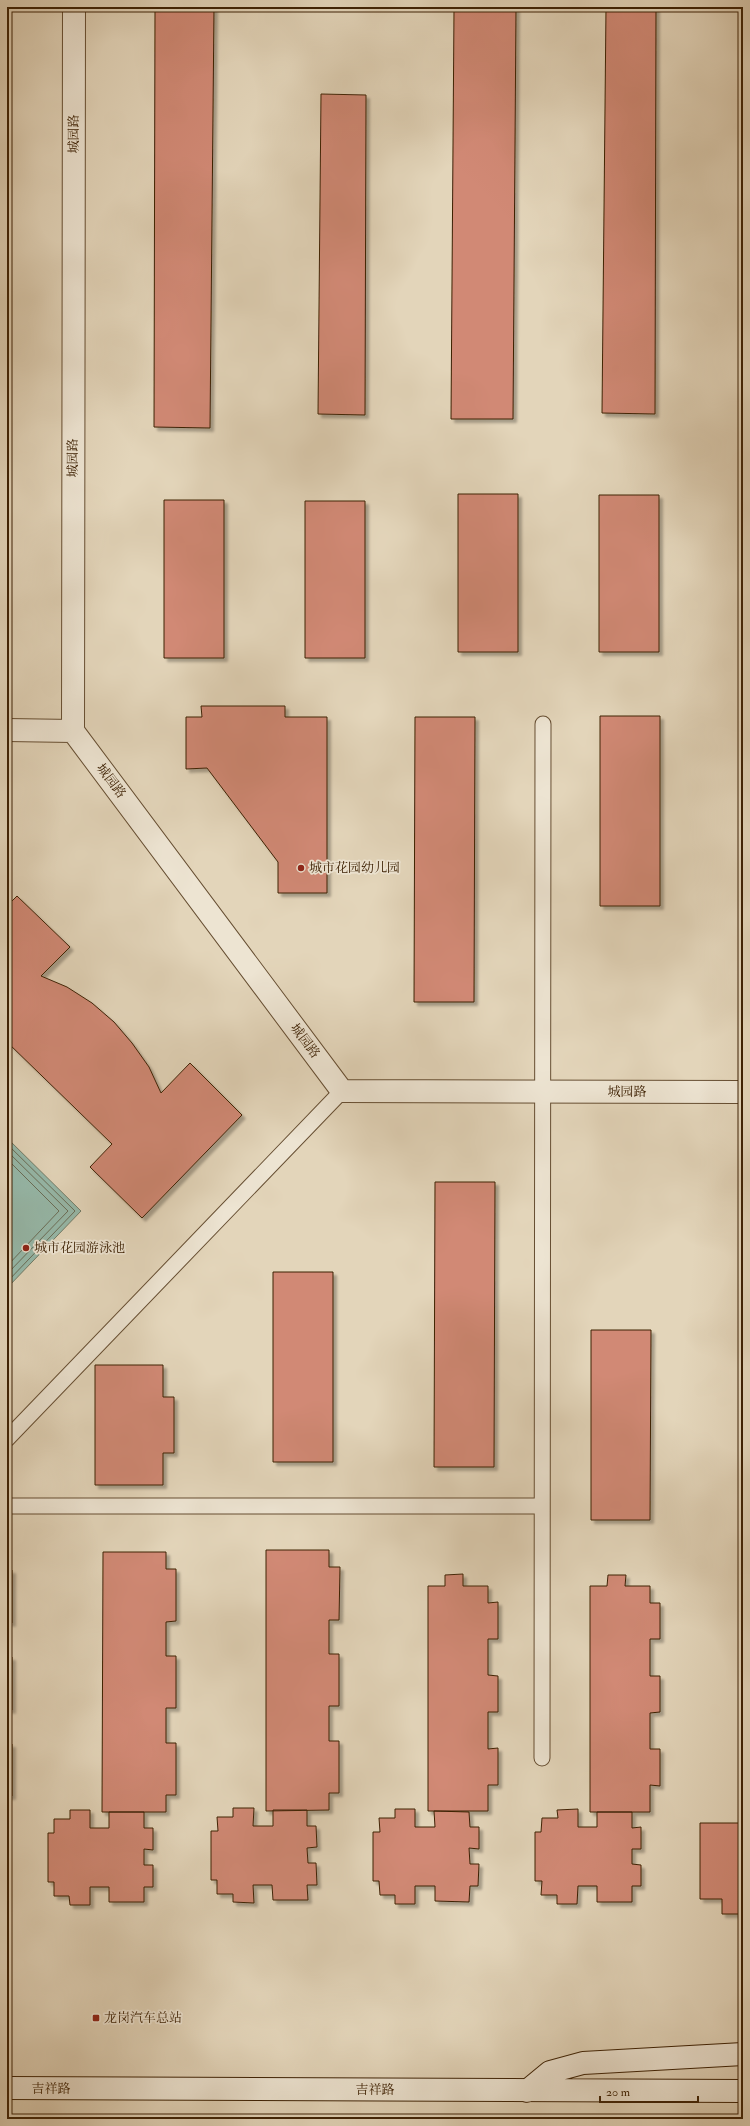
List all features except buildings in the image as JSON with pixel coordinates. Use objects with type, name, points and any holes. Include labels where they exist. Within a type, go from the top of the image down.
[{"type":"street","name":"城园路","points":[[74,7],[73,731],[342,1091],[743,1092]]},
{"type":"street","points":[[7,730],[73,731]]},
{"type":"street","points":[[527,2091],[550,2072],[583,2063],[743,2054]]},
{"type":"street","name":"吉祥路","points":[[7,2088],[743,2091]]},
{"type":"lane","points":[[542,1758],[543,724]]},
{"type":"lane","points":[[7,1439],[342,1091]]},
{"type":"lane","points":[[7,1506],[542,1506]]},
{"type":"water","name":"城市花园游泳池","points":[[7,1138],[81,1211],[8,1287],[7,1286]]},
{"type":"place","name":"城市花园幼儿园","points":[[301,868]]},
{"type":"place","name":"城市花园游泳池","points":[[26,1248]]},
{"type":"place","name":"龙岗汽车总站","points":[[96,2018]]}]
